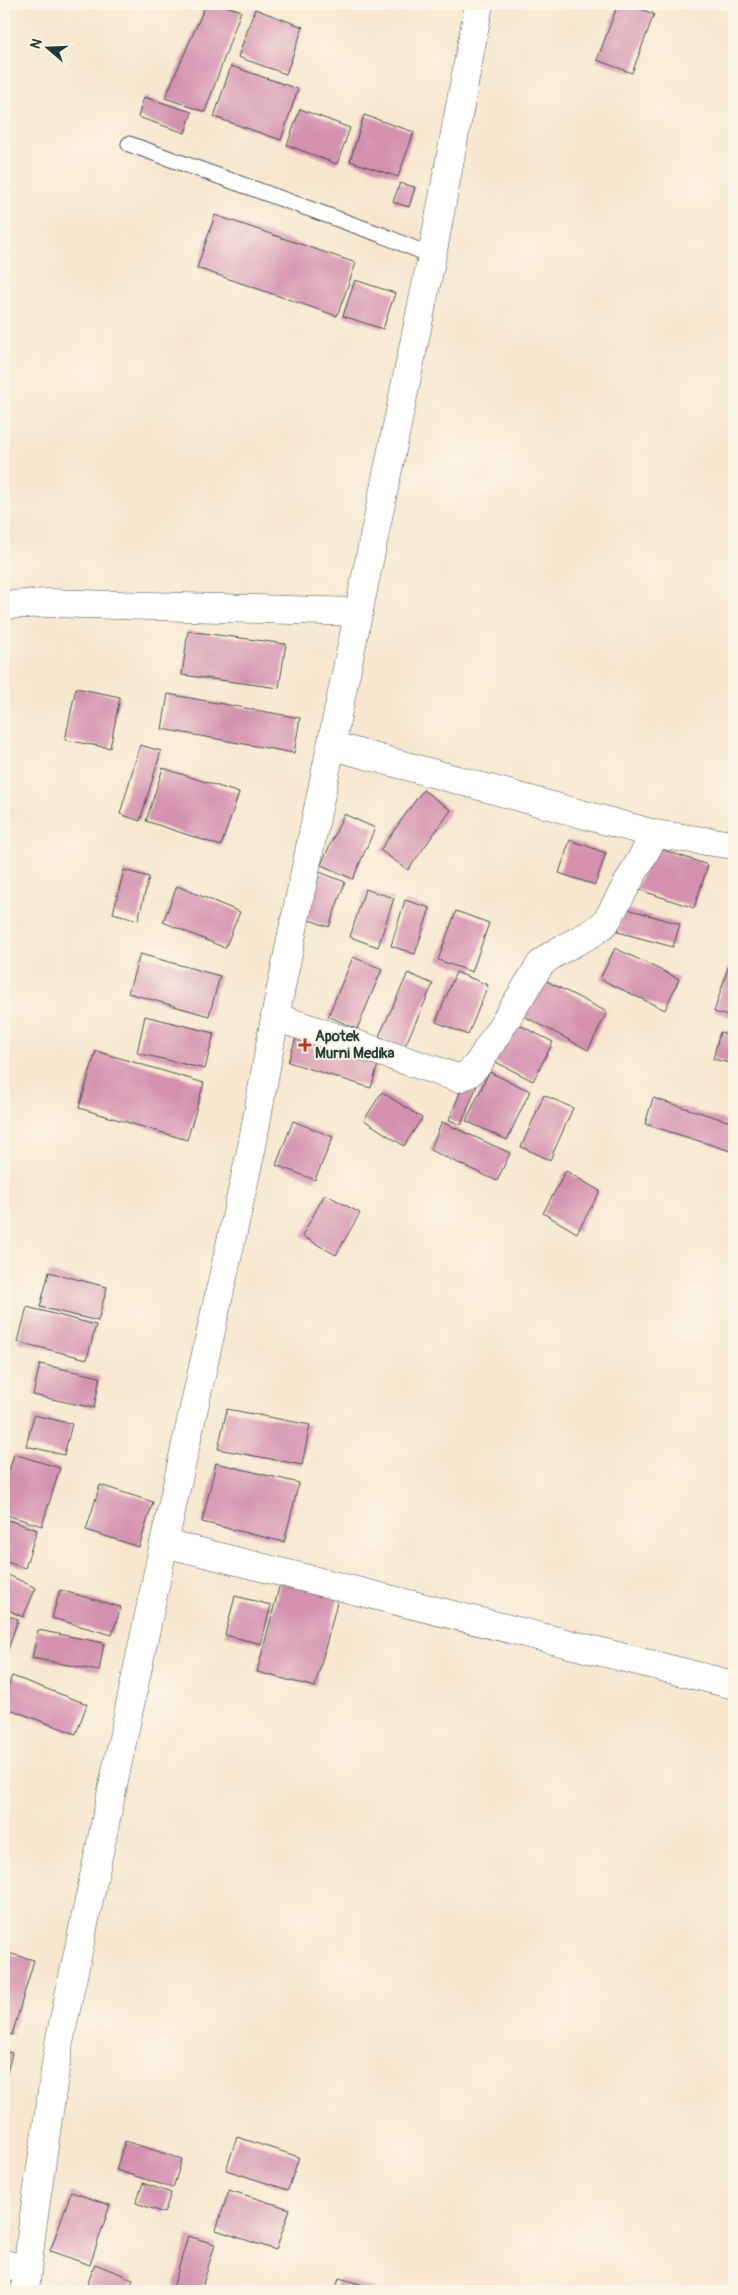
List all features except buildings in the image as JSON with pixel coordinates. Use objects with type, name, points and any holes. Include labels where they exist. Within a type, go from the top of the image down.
[{"type":"street","points":[[19,2275],[59,2043],[164,1543],[252,1146],[275,1017],[333,746],[432,256],[479,4]]},
{"type":"street","points":[[4,605],[49,603],[359,612]]},
{"type":"street","points":[[333,746],[655,834],[734,845]]},
{"type":"street","points":[[275,1017],[458,1078],[468,1074],[478,1064],[546,958],[597,932],[606,922],[655,834]]},
{"type":"street","points":[[164,1543],[734,1685]]},
{"type":"lane","points":[[129,144],[382,235],[432,256]]},
{"type":"place","name":"Apotek Murni Medika","points":[[305,1045]]}]
